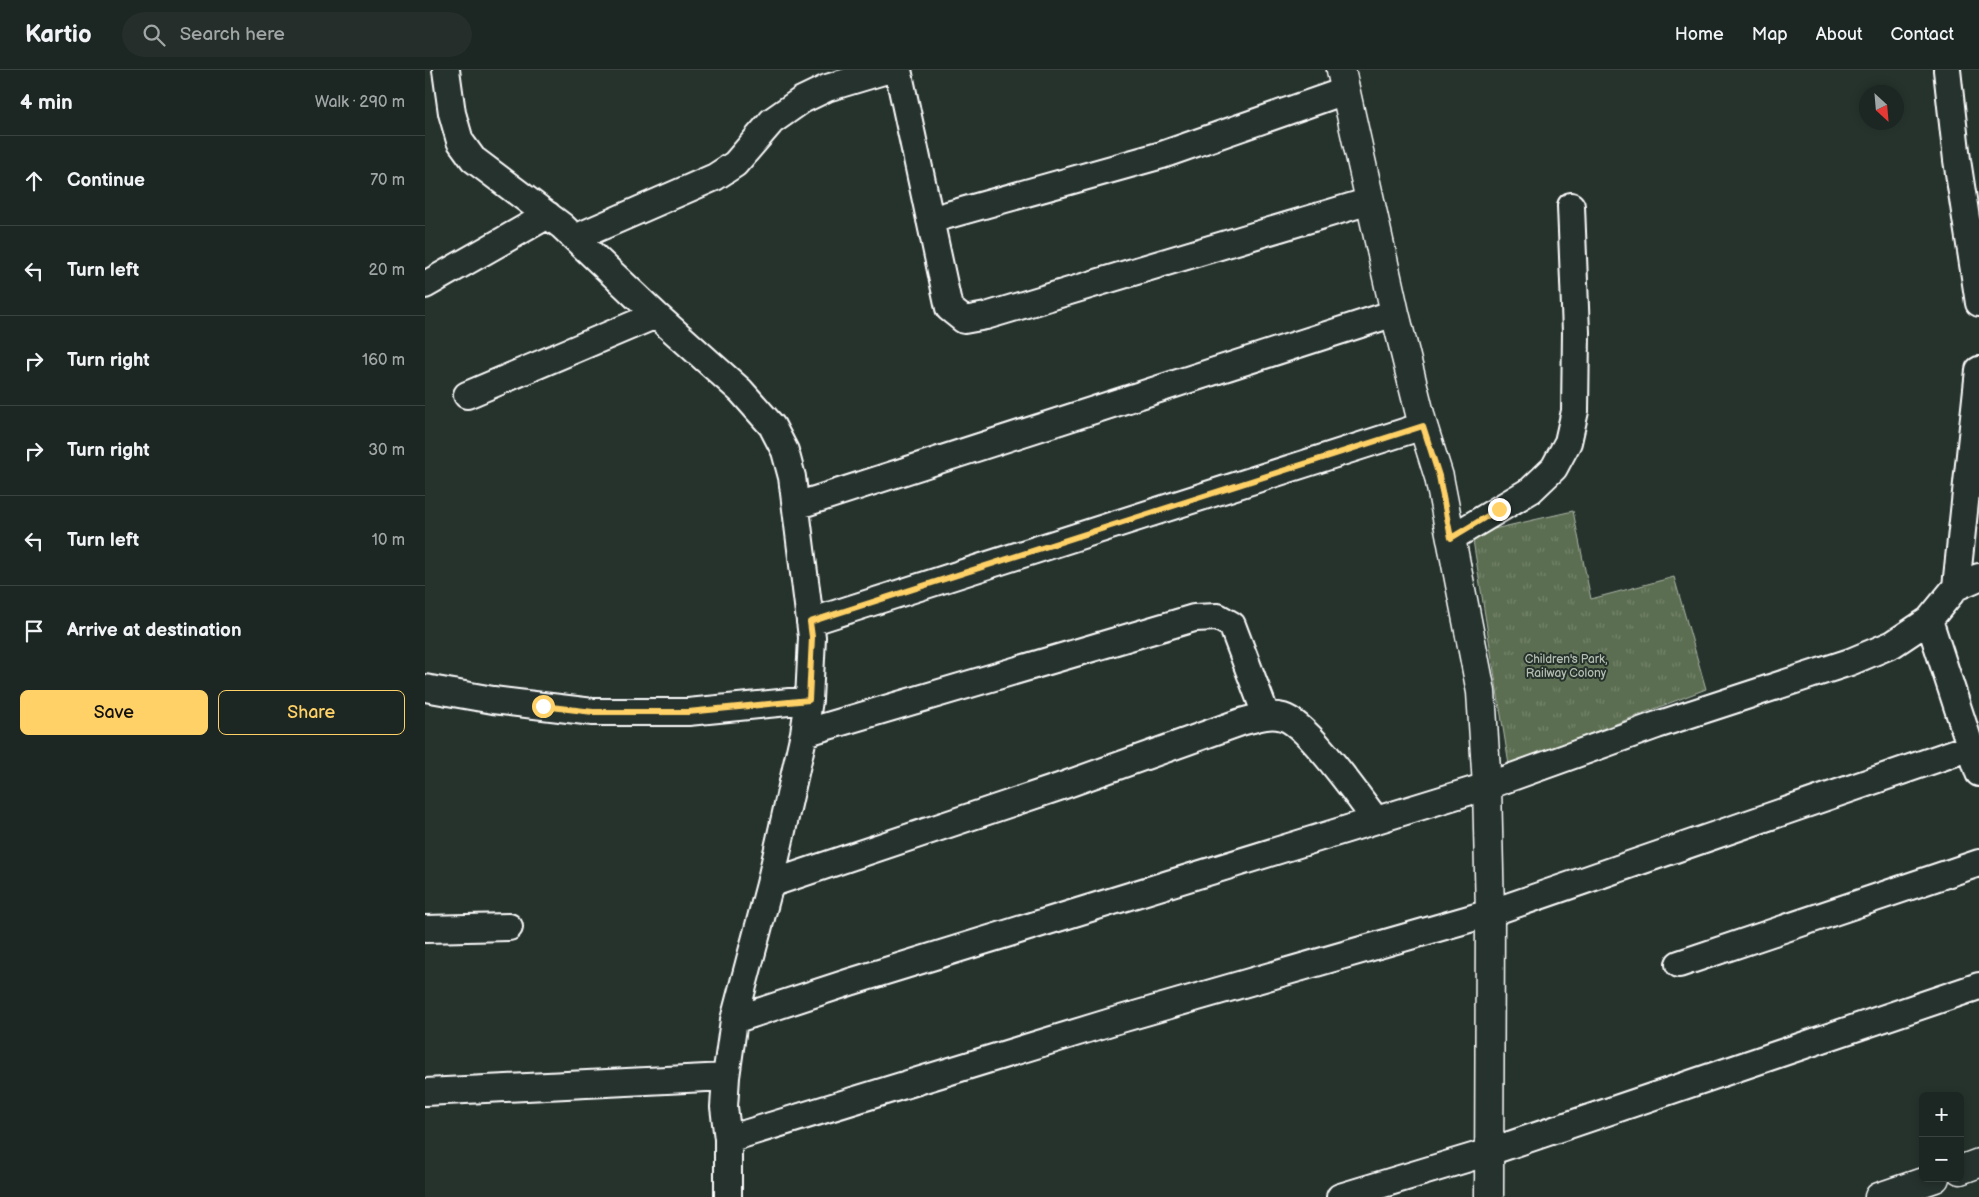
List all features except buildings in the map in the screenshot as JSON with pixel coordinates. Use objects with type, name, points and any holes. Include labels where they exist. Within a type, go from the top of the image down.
[{"type":"street","points":[[446,70],[452,113],[460,141],[473,159],[548,215],[575,238],[656,315],[741,391],[772,426],[785,451],[792,477],[812,637],[809,700],[804,732],[769,884],[734,1020],[726,1077],[728,1197]]},
{"type":"street","points":[[575,238],[715,177],[735,164],[773,121],[802,100],[822,79],[887,70]]},
{"type":"street","points":[[898,70],[949,308],[964,320],[986,316],[1370,202]]},
{"type":"street","points":[[1947,70],[1957,160],[1979,303]]},
{"type":"street","points":[[930,220],[1162,155],[1343,81],[1395,313],[1423,426],[1439,476],[1481,692],[1487,786],[1490,913],[1489,1197]]},
{"type":"street","points":[[1451,538],[1531,490],[1554,468],[1568,442],[1575,411],[1576,332],[1571,206]]},
{"type":"street","points":[[425,284],[548,215]]},
{"type":"street","points":[[796,506],[1395,313]]},
{"type":"street","points":[[467,395],[656,315]]},
{"type":"street","points":[[734,1020],[850,982],[1487,786],[1657,725],[1850,662],[1893,644],[1929,620],[1967,582],[1979,370]]},
{"type":"street","points":[[810,622],[1423,426]]},
{"type":"street","points":[[804,732],[1194,618],[1217,617],[1232,625],[1266,715]]},
{"type":"street","points":[[1929,620],[1979,774]]},
{"type":"street","points":[[425,688],[493,700],[593,712],[688,712],[809,700]]},
{"type":"street","points":[[769,884],[903,841],[1241,722],[1266,715],[1285,718],[1313,740],[1376,820]]},
{"type":"street","points":[[728,1139],[1095,1026],[1490,913],[1971,747]]},
{"type":"street","points":[[1679,964],[1979,863]]},
{"type":"street","points":[[425,929],[509,927]]},
{"type":"street","points":[[1340,1197],[1489,1152],[1979,986]]},
{"type":"street","points":[[425,1092],[726,1077]]},
{"type":"street","points":[[1964,1169],[1979,1164]]},
{"type":"street","points":[[1879,1197],[1923,1182]]},
{"type":"green space","name":"Children's Park, Railway Colony","points":[[1573,511],[1591,599],[1674,577],[1706,689],[1509,765],[1472,534]]},
{"type":"route","points":[[543,706],[593,712],[688,712],[809,700],[812,637],[810,622],[1423,426],[1439,476],[1451,538],[1499,509]]}]
